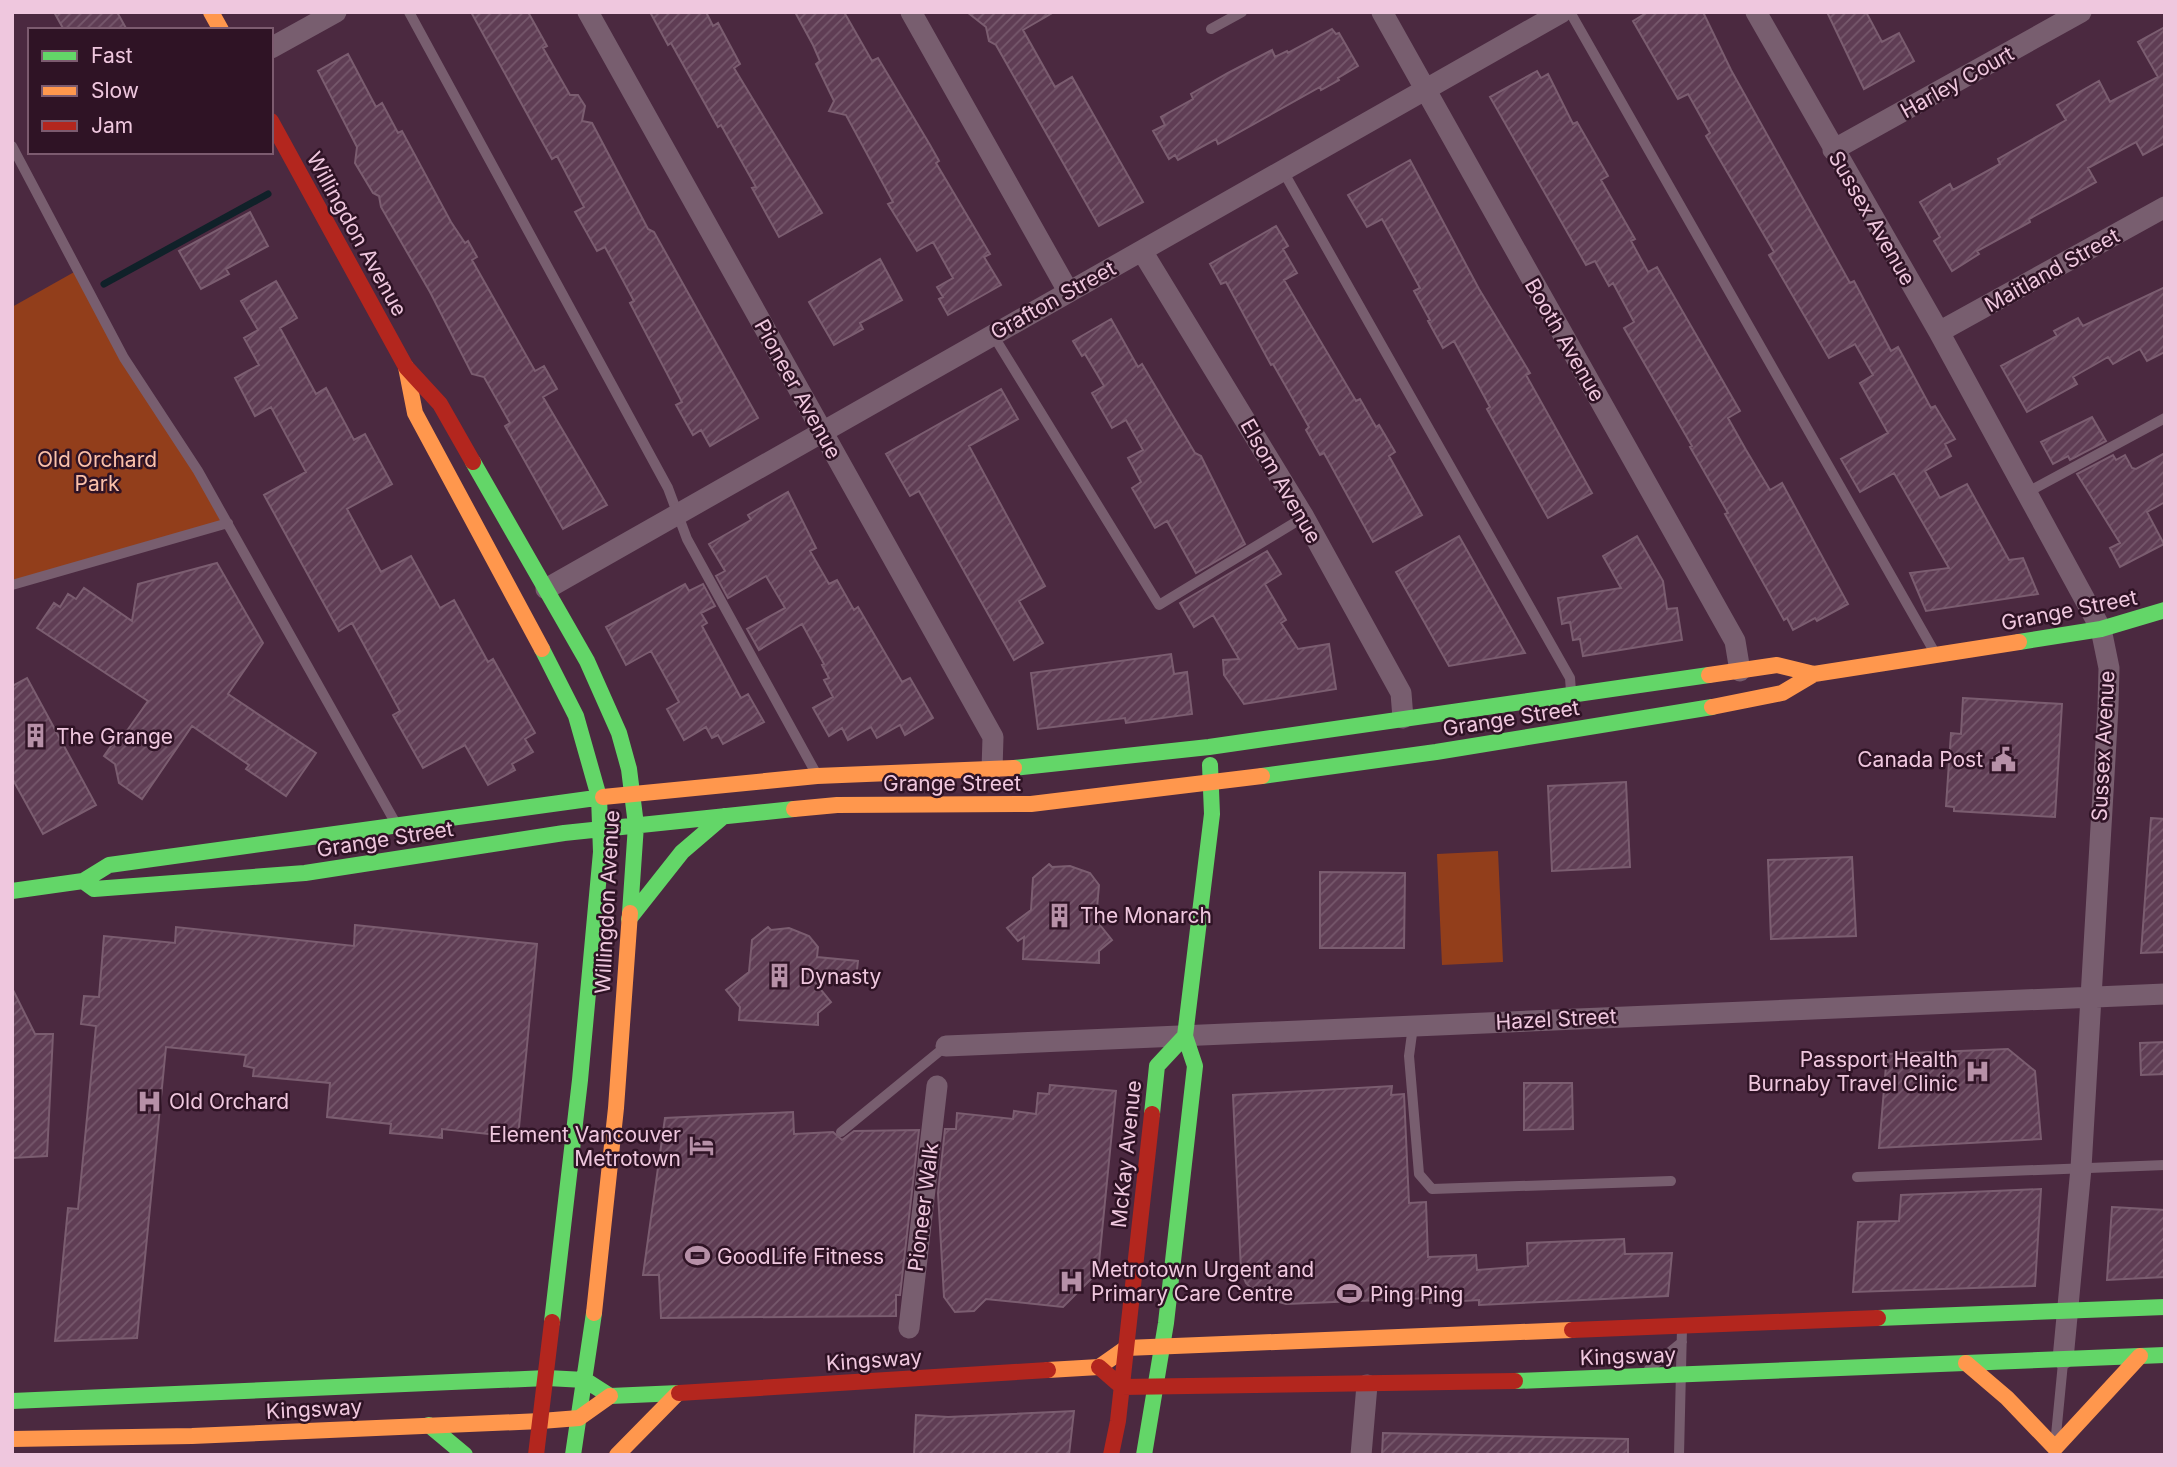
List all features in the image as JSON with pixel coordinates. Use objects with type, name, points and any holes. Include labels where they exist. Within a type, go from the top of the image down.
[{"type":"main road","points":[[211,12],[220,28]]},
{"type":"main road","name":"Willingdon Avenue","points":[[273,125],[406,367],[440,404],[602,692],[619,733],[636,825],[616,1108],[585,1380],[573,1455]]},
{"type":"main road","name":"Willingdon Avenue","points":[[406,367],[415,413],[576,716],[599,797],[601,829],[580,1080],[536,1455]]},
{"type":"main road","name":"Grange Street","points":[[12,891],[83,881],[109,865],[632,793],[817,776],[992,770],[1209,747],[1777,665],[1814,674],[2101,629],[2165,610]]},
{"type":"main road","name":"Grange Street","points":[[83,881],[94,889],[305,873],[601,829],[837,805],[1031,804],[1211,785],[1717,706],[1782,694],[1814,674]]},
{"type":"main road","points":[[1144,1455],[1157,1386],[1195,1066],[1185,1036],[1212,814],[1209,747]]},
{"type":"main road","points":[[629,919],[682,852],[724,816]]},
{"type":"main road","name":"McKay Avenue","points":[[1111,1455],[1122,1387],[1157,1066],[1185,1036]]},
{"type":"main road","name":"Kingsway","points":[[1126,1348],[1682,1334],[2165,1307]]},
{"type":"main road","points":[[1122,1387],[1099,1367],[1126,1348]]},
{"type":"main road","name":"Kingsway","points":[[1122,1387],[1367,1385],[1683,1376],[2165,1354]]},
{"type":"main road","points":[[1966,1363],[2007,1398],[2054,1451],[2140,1356]]},
{"type":"main road","name":"Kingsway","points":[[12,1401],[547,1378],[585,1380],[610,1396],[677,1394],[1099,1367]]},
{"type":"main road","points":[[617,1455],[677,1394]]},
{"type":"main road","points":[[579,1418],[610,1396]]},
{"type":"main road","name":"Kingsway","points":[[12,1439],[161,1446],[429,1425],[579,1418]]},
{"type":"main road","points":[[429,1425],[465,1455]]},
{"type":"street","points":[[273,47],[336,12]]},
{"type":"street","name":"Pioneer Avenue","points":[[588,12],[993,737],[992,770]]},
{"type":"street","points":[[911,12],[1068,292]]},
{"type":"street","name":"Booth Avenue","points":[[1381,12],[1735,641],[1740,671]]},
{"type":"street","name":"Grafton Street","points":[[545,589],[1562,12]]},
{"type":"street","name":"Sussex Avenue","points":[[1756,12],[1938,332],[2101,629],[2109,668],[2108,695],[2081,1168],[2063,1359]]},
{"type":"street","name":"Harley Court","points":[[1833,150],[2081,12]]},
{"type":"street","name":"Maitland Street","points":[[1938,332],[2165,207]]},
{"type":"street","name":"Elsom Avenue","points":[[1142,251],[1304,517],[1401,693],[1403,718]]},
{"type":"street","name":"Hazel Street","points":[[946,1046],[2165,994]]},
{"type":"street","name":"Pioneer Walk","points":[[909,1328],[937,1086]]},
{"type":"street","points":[[1361,1455],[1367,1385]]},
{"type":"lane","points":[[409,12],[668,488],[687,539],[817,776]]},
{"type":"lane","points":[[1211,29],[1241,12]]},
{"type":"lane","points":[[1570,12],[1937,655]]},
{"type":"lane","points":[[12,146],[124,358],[198,471],[397,825]]},
{"type":"lane","points":[[1283,171],[1570,678],[1572,694]]},
{"type":"lane","points":[[992,334],[1159,605],[1304,517]]},
{"type":"lane","points":[[2026,493],[2165,418]]},
{"type":"lane","points":[[12,585],[228,523]]},
{"type":"lane","points":[[1413,1026],[1409,1056],[1419,1174],[1432,1189],[1671,1181]]},
{"type":"lane","points":[[841,1132],[946,1046]]},
{"type":"lane","points":[[1857,1177],[2165,1165]]},
{"type":"lane","points":[[1679,1455],[1682,1334]]},
{"type":"lane","points":[[1641,1377],[1682,1334]]},
{"type":"lane","points":[[2054,1451],[2063,1359]]},
{"type":"green space","name":"Old Orchard Park","points":[[76,271],[228,523],[12,585],[12,307]]},
{"type":"green space","points":[[1498,851],[1503,962],[1442,965],[1437,854]]},
{"type":"building","points":[[54,12],[117,12],[126,28],[63,28]]},
{"type":"building","points":[[471,12],[528,12],[547,46],[543,48],[570,95],[578,95],[585,106],[582,121],[592,123],[648,229],[654,232],[758,418],[710,446],[701,430],[693,435],[676,405],[682,402],[630,303],[634,301],[605,247],[597,251],[575,212],[584,207],[557,156],[552,159]]},
{"type":"building","points":[[650,12],[706,12],[713,26],[718,23],[740,64],[734,68],[822,213],[779,237],[752,188],[756,187],[721,125],[718,127],[671,43],[668,45]]},
{"type":"building","points":[[795,12],[844,12],[872,61],[878,58],[930,145],[939,161],[936,163],[990,254],[984,257],[1001,285],[948,315],[939,299],[943,297],[937,287],[953,278],[933,242],[917,251],[888,204],[893,202],[846,115],[829,111],[834,101],[816,64],[820,61],[813,45]]},
{"type":"building","points":[[967,12],[1054,12],[1023,30],[1055,87],[1072,77],[1143,202],[1099,226],[996,45],[989,41],[986,27]]},
{"type":"building","points":[[1648,12],[1703,12],[1731,70],[1850,283],[1854,281],[1891,351],[1898,347],[1931,408],[1935,406],[1955,439],[1945,444],[1951,456],[1925,471],[1940,498],[1967,484],[2009,560],[2023,558],[2038,594],[1926,611],[1910,573],[1949,568],[1894,473],[1860,492],[1841,459],[1888,433],[1860,383],[1873,375],[1855,344],[1829,358],[1769,255],[1774,252],[1706,136],[1710,133],[1688,94],[1678,99],[1633,21]]},
{"type":"building","points":[[1827,12],[1866,12],[1882,42],[1899,33],[1914,61],[1864,89]]},
{"type":"building","points":[[2165,27],[2165,143],[2143,155],[2136,142],[2088,168],[2096,182],[1977,251],[1979,254],[1952,271],[1934,241],[1940,237],[1920,202],[1950,184],[1953,190],[2000,164],[1998,159],[2066,120],[2057,105],[2099,81],[2110,102],[2158,77],[2138,42]]},
{"type":"building","points":[[1332,29],[1336,34],[1339,33],[1358,66],[1338,78],[1339,80],[1321,90],[1320,87],[1218,144],[1216,139],[1178,160],[1175,155],[1169,159],[1153,131],[1165,125],[1161,117],[1193,99],[1191,94],[1272,50],[1275,57],[1287,51],[1288,53]]},
{"type":"building","points":[[348,54],[376,107],[382,103],[398,133],[402,131],[451,222],[465,243],[468,241],[477,257],[472,260],[535,371],[544,366],[557,389],[543,397],[607,505],[563,529],[505,426],[510,423],[484,377],[472,374],[430,292],[381,207],[379,196],[373,193],[355,163],[357,147],[318,71]]},
{"type":"building","points":[[1537,71],[1541,78],[1548,74],[1573,124],[1577,122],[1608,176],[1601,180],[1635,239],[1631,241],[1648,272],[1657,267],[1740,411],[1728,418],[1746,450],[1770,490],[1782,483],[1848,604],[1817,621],[1815,618],[1793,630],[1787,618],[1784,620],[1725,514],[1728,513],[1690,447],[1692,446],[1624,328],[1634,322],[1613,283],[1609,286],[1595,261],[1586,265],[1490,97]]},
{"type":"building","points":[[1410,160],[1479,289],[1530,373],[1526,375],[1592,493],[1548,518],[1487,409],[1490,407],[1454,341],[1443,348],[1428,321],[1430,320],[1414,291],[1420,288],[1382,219],[1367,227],[1348,195]]},
{"type":"building","points":[[250,212],[268,246],[226,269],[229,274],[201,289],[179,251]]},
{"type":"building","points":[[1276,226],[1288,246],[1283,249],[1297,273],[1284,280],[1356,401],[1360,399],[1395,452],[1389,456],[1422,515],[1373,542],[1324,453],[1320,455],[1306,430],[1309,427],[1273,364],[1271,365],[1226,282],[1221,284],[1210,264]]},
{"type":"building","points":[[880,259],[902,300],[860,323],[863,329],[834,345],[809,302]]},
{"type":"building","points":[[276,281],[297,318],[280,328],[316,394],[326,388],[354,440],[365,434],[392,484],[347,509],[381,572],[411,556],[440,608],[454,600],[488,662],[493,659],[535,733],[525,739],[533,752],[512,764],[515,770],[488,785],[465,745],[423,768],[393,715],[400,711],[352,623],[339,631],[264,495],[306,472],[271,407],[255,416],[235,378],[259,365],[244,338],[258,330],[241,301]]},
{"type":"building","points":[[2165,287],[2165,352],[2147,361],[2140,349],[2113,364],[2108,357],[2073,377],[2077,384],[2027,412],[2001,366],[2057,336],[2054,331],[2078,318],[2083,326]]},
{"type":"building","points":[[1111,319],[1138,367],[1142,364],[1195,453],[1201,456],[1245,544],[1196,573],[1167,521],[1155,528],[1132,488],[1141,482],[1128,458],[1143,450],[1126,420],[1112,428],[1092,393],[1104,386],[1085,354],[1082,356],[1073,341]]},
{"type":"building","points":[[1001,389],[1018,419],[969,446],[1045,586],[1019,601],[1043,643],[1014,660],[919,491],[910,496],[886,454]]},
{"type":"building","points":[[2092,417],[2106,441],[2070,460],[2068,456],[2053,464],[2041,442]]},
{"type":"building","points":[[2165,453],[2165,502],[2147,512],[2164,544],[2120,567],[2110,548],[2120,543],[2077,474],[2113,455],[2116,460],[2125,455],[2132,468],[2136,469]]},
{"type":"building","points":[[788,492],[816,548],[810,551],[829,584],[837,580],[854,610],[858,607],[902,682],[910,678],[933,718],[905,735],[900,725],[877,738],[871,727],[848,740],[842,728],[829,736],[813,708],[833,697],[824,680],[829,678],[802,624],[759,650],[747,629],[785,608],[766,576],[728,598],[716,576],[725,571],[709,544],[751,520],[748,515]]},
{"type":"building","points":[[1459,536],[1525,653],[1449,666],[1396,572]]},
{"type":"building","points":[[1637,536],[1663,581],[1667,609],[1677,608],[1682,640],[1583,656],[1580,639],[1573,640],[1570,622],[1562,624],[1558,598],[1621,588],[1603,556]]},
{"type":"building","points":[[1267,551],[1281,574],[1265,584],[1286,620],[1281,623],[1298,649],[1329,644],[1336,689],[1244,704],[1224,675],[1223,660],[1239,659],[1213,615],[1194,627],[1180,603]]},
{"type":"building","points":[[217,563],[263,643],[228,694],[316,753],[286,796],[246,769],[249,765],[192,726],[142,799],[119,783],[115,764],[104,756],[116,739],[119,742],[148,701],[37,628],[54,603],[60,607],[68,594],[76,599],[84,588],[132,621],[138,584]]},
{"type":"building","points":[[685,584],[689,591],[703,584],[715,606],[701,613],[707,623],[702,626],[741,698],[748,694],[764,722],[723,744],[718,735],[712,738],[706,727],[684,740],[667,709],[679,702],[651,651],[626,665],[606,627]]},
{"type":"building","points":[[1171,654],[1174,674],[1187,672],[1192,714],[1126,723],[1125,718],[1038,729],[1031,673]]},
{"type":"building","name":"The Grange","points":[[27,678],[96,805],[43,834],[12,778],[12,686]]},
{"type":"building","points":[[1963,698],[2062,704],[2055,817],[1954,811],[1954,807],[1946,806],[1951,733],[1961,734]]},
{"type":"building","points":[[1626,782],[1630,867],[1552,871],[1548,786]]},
{"type":"building","points":[[2151,818],[2165,819],[2165,952],[2141,953]]},
{"type":"building","points":[[1852,857],[1856,936],[1771,939],[1768,860]]},
{"type":"building","name":"The Monarch","points":[[1049,864],[1052,867],[1070,866],[1090,873],[1099,885],[1096,920],[1112,940],[1099,951],[1099,963],[1023,959],[1024,937],[1018,941],[1007,928],[1031,910],[1033,878]]},
{"type":"building","points":[[1320,872],[1405,873],[1404,948],[1320,948]]},
{"type":"building","points":[[355,925],[537,944],[518,1137],[442,1129],[442,1138],[390,1133],[391,1124],[327,1117],[330,1083],[253,1076],[254,1068],[244,1066],[246,1055],[166,1047],[137,1338],[55,1341],[68,1208],[78,1209],[96,1026],[81,1024],[84,996],[99,997],[104,936],[175,943],[176,927],[354,946]]},
{"type":"building","name":"Dynasty","points":[[768,927],[771,930],[789,928],[809,936],[818,947],[817,957],[858,961],[856,978],[808,974],[831,1002],[818,1013],[818,1025],[739,1020],[740,1007],[726,990],[749,972],[752,940]]},
{"type":"building","points":[[12,988],[35,1034],[53,1034],[47,1156],[12,1158]]},
{"type":"building","points":[[2165,1042],[2165,1074],[2141,1075],[2140,1043]]},
{"type":"building","points":[[2008,1049],[2035,1071],[2041,1139],[1879,1148],[1887,1054]]},
{"type":"building","points":[[1524,1083],[1572,1083],[1573,1129],[1524,1130]]},
{"type":"building","points":[[1050,1085],[1116,1091],[1098,1272],[1063,1307],[986,1299],[974,1311],[955,1312],[944,1297],[938,1193],[945,1129],[956,1129],[957,1113],[1013,1119],[1014,1111],[1036,1114],[1038,1093],[1049,1094]]},
{"type":"building","points":[[1392,1086],[1391,1095],[1404,1094],[1409,1203],[1426,1202],[1428,1257],[1476,1255],[1477,1270],[1528,1266],[1527,1243],[1624,1239],[1625,1254],[1672,1253],[1668,1296],[1479,1305],[1479,1300],[1430,1303],[1430,1298],[1286,1304],[1258,1296],[1246,1283],[1241,1271],[1233,1095]]},
{"type":"building","points":[[793,1112],[794,1134],[833,1132],[842,1140],[854,1131],[919,1130],[900,1295],[896,1295],[896,1316],[661,1318],[659,1275],[643,1275],[665,1118]]},
{"type":"building","points":[[2041,1189],[2035,1286],[1853,1292],[1858,1222],[1899,1221],[1901,1195]]},
{"type":"building","points":[[2112,1207],[2165,1210],[2165,1277],[2107,1280]]},
{"type":"building","points":[[1074,1411],[1069,1455],[914,1455],[916,1415],[948,1417]]},
{"type":"building","points":[[1383,1433],[1628,1439],[1628,1455],[1382,1455]]},
{"type":"waterway","points":[[104,284],[268,194]]},
{"type":"traffic: fast","points":[[473,462],[587,661],[619,733],[629,769],[636,825],[630,913]]},
{"type":"traffic: fast","points":[[2019,642],[2101,629],[2165,610]]},
{"type":"traffic: fast","points":[[542,649],[576,716],[599,797],[601,852],[580,1080],[552,1322]]},
{"type":"traffic: fast","points":[[1014,768],[1209,747],[1709,675]]},
{"type":"traffic: fast","points":[[1262,776],[1436,752],[1712,707]]},
{"type":"traffic: fast","points":[[1144,1455],[1166,1323],[1195,1066],[1185,1036],[1212,814],[1210,765]]},
{"type":"traffic: fast","points":[[12,891],[83,881],[109,865],[603,797]]},
{"type":"traffic: fast","points":[[83,881],[94,889],[305,873],[564,833],[794,809]]},
{"type":"traffic: fast","points":[[629,919],[682,852],[724,816]]},
{"type":"traffic: fast","points":[[1152,1114],[1157,1066],[1185,1036]]},
{"type":"traffic: fast","points":[[1878,1318],[2165,1307]]},
{"type":"traffic: fast","points":[[573,1455],[594,1313]]},
{"type":"traffic: fast","points":[[1515,1381],[2165,1355]]},
{"type":"traffic: fast","points":[[12,1401],[547,1378],[585,1380],[610,1396],[679,1393]]},
{"type":"traffic: fast","points":[[429,1425],[465,1455]]},
{"type":"traffic: slow","points":[[211,12],[220,28]]},
{"type":"traffic: slow","points":[[406,367],[415,413],[542,649]]},
{"type":"traffic: slow","points":[[1709,675],[1777,665],[1814,674],[2019,642]]},
{"type":"traffic: slow","points":[[1712,707],[1782,693],[1814,674]]},
{"type":"traffic: slow","points":[[603,797],[817,776],[1014,768]]},
{"type":"traffic: slow","points":[[794,809],[837,805],[1031,804],[1262,776]]},
{"type":"traffic: slow","points":[[594,1313],[616,1108],[630,913]]},
{"type":"traffic: slow","points":[[1048,1370],[1099,1367],[1126,1348],[1572,1330]]},
{"type":"traffic: slow","points":[[1966,1363],[2007,1398],[2055,1448],[2140,1356]]},
{"type":"traffic: slow","points":[[617,1455],[677,1394]]},
{"type":"traffic: slow","points":[[12,1439],[192,1436],[541,1421],[579,1418],[610,1396]]},
{"type":"traffic: jam","points":[[273,125],[406,367],[440,404],[473,462]]},
{"type":"traffic: jam","points":[[1111,1455],[1118,1421],[1152,1114]]},
{"type":"traffic: jam","points":[[1572,1330],[1878,1318]]},
{"type":"traffic: jam","points":[[536,1455],[552,1322]]},
{"type":"traffic: jam","points":[[1099,1367],[1122,1387],[1515,1381]]},
{"type":"traffic: jam","points":[[679,1393],[1048,1370]]},
{"type":"place","name":"The Grange","points":[[36,736]]},
{"type":"place","name":"Canada Post","points":[[2003,759]]},
{"type":"place","name":"The Monarch","points":[[1060,915]]},
{"type":"place","name":"Dynasty","points":[[780,976]]},
{"type":"place","name":"Passport Health Burnaby Travel Clinic","points":[[1978,1071]]},
{"type":"place","name":"Old Orchard","points":[[149,1101]]},
{"type":"place","name":"Element Vancouver Metrotown","points":[[701,1146]]},
{"type":"place","name":"GoodLife Fitness","points":[[697,1256]]},
{"type":"place","name":"Metrotown Urgent and Primary Care Centre","points":[[1071,1281]]},
{"type":"place","name":"Ping Ping","points":[[1350,1294]]}]
